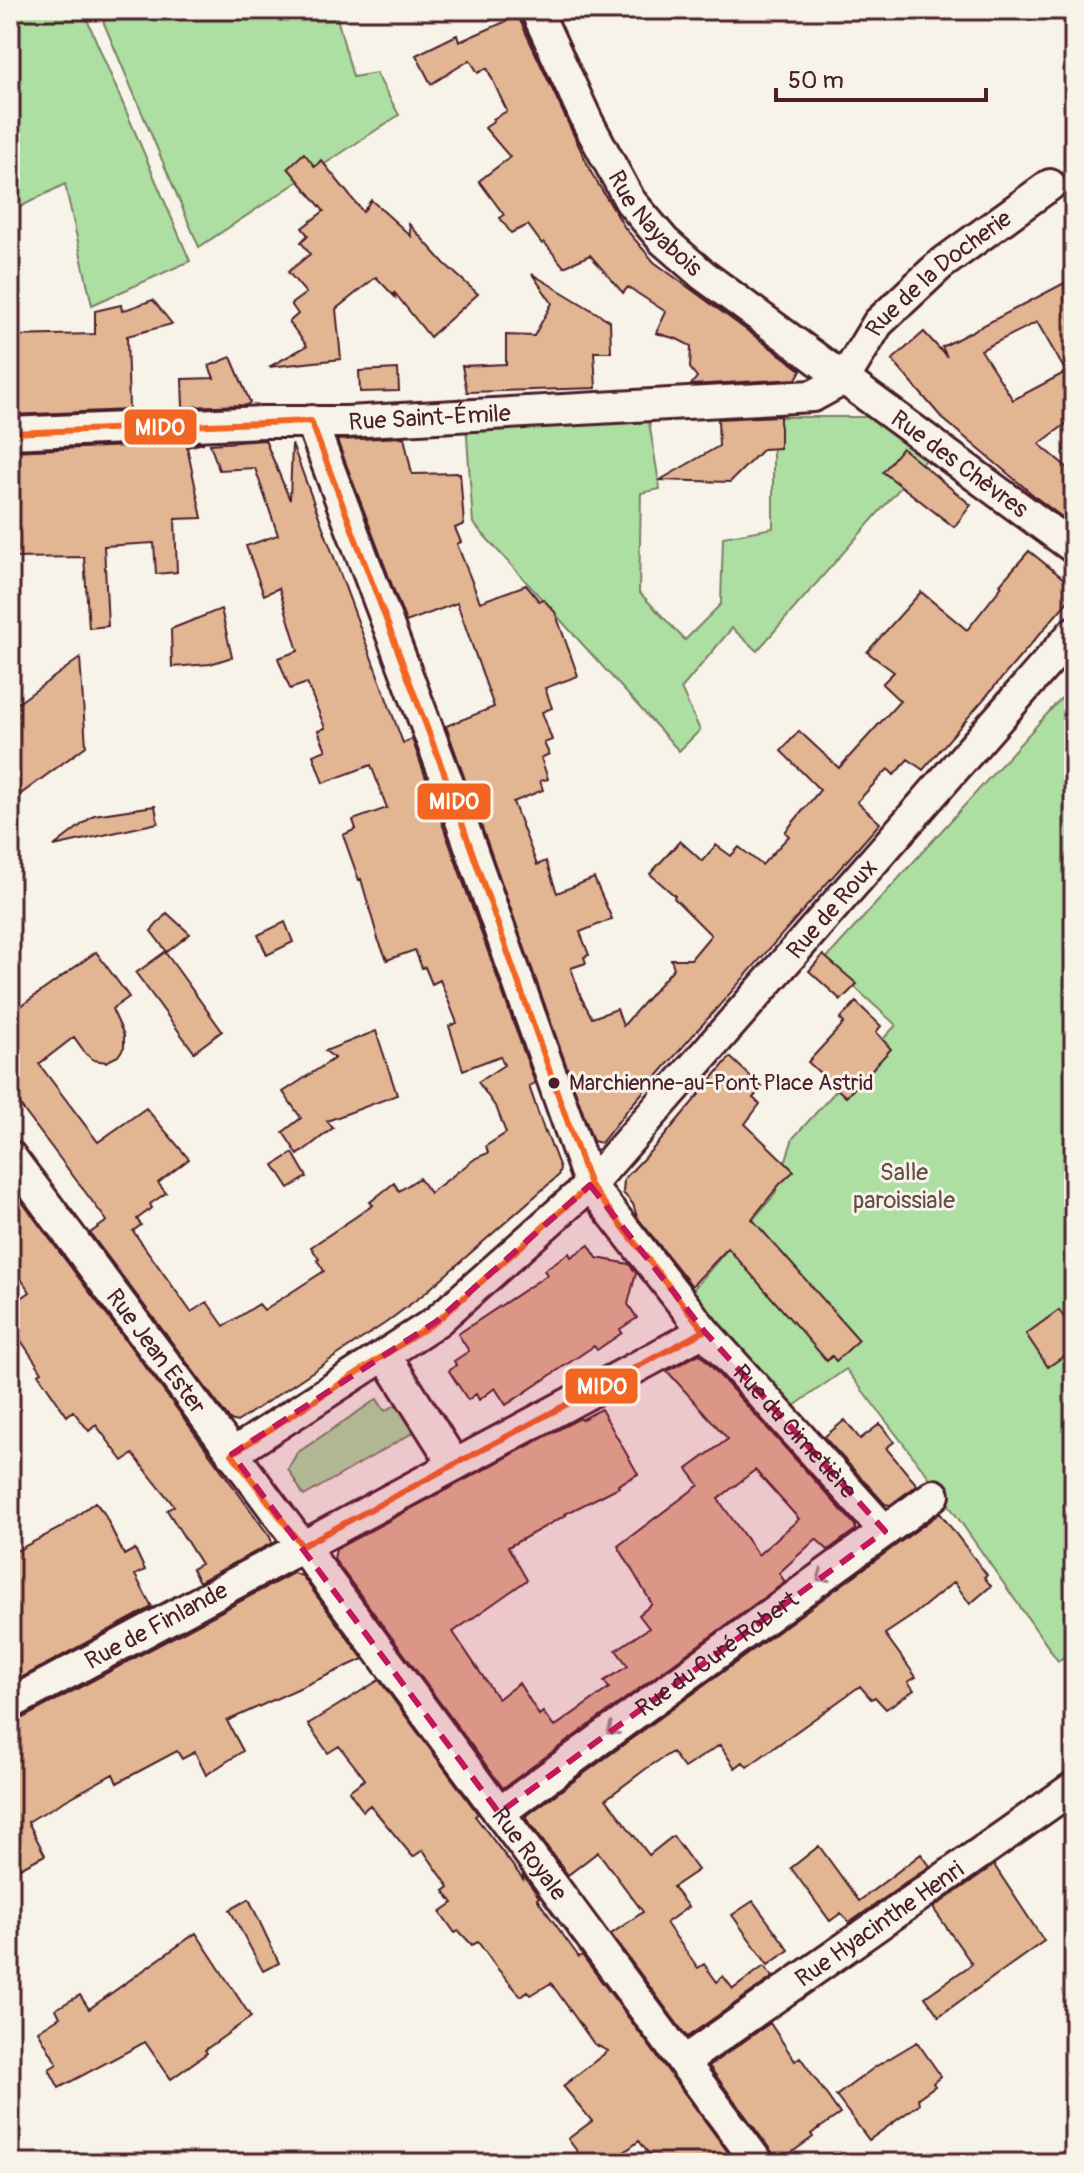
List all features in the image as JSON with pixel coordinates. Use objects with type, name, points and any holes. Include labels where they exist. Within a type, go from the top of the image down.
[{"type":"street","name":"Rue Nayabois","points":[[536,10],[588,123],[638,211],[664,241],[703,275],[844,379]]},
{"type":"street","name":"Rue de la Docherie","points":[[844,379],[878,323],[940,265],[1050,185]]},
{"type":"street","name":"Rue Saint-Émile","points":[[10,433],[347,422],[813,396],[844,379]]},
{"type":"street","name":"Rue des Chèvres","points":[[844,379],[1074,548]]},
{"type":"street","name":"Rue du Cimetière","points":[[311,421],[446,778],[590,1185],[704,1331],[885,1531]]},
{"type":"street","name":"Rue de Roux","points":[[232,1454],[437,1321],[590,1185],[1074,632]]},
{"type":"street","name":"Rue Jean Ester","points":[[10,1156],[302,1546]]},
{"type":"street","name":"Rue de Finlande","points":[[10,1704],[704,1331]]},
{"type":"street","points":[[385,1355],[454,1464]]},
{"type":"street","name":"Rue du Curé Robert","points":[[499,1813],[934,1495]]},
{"type":"street","name":"Rue Royale","points":[[302,1546],[758,2163]]},
{"type":"street","name":"Rue Hyacinthe Henri","points":[[683,2062],[1074,1787]]},
{"type":"highlighted area","points":[[590,1185],[704,1331],[885,1531],[499,1813],[232,1454],[437,1321]]},
{"type":"green space","points":[[10,10],[83,10],[190,261],[92,305],[65,184],[10,212]]},
{"type":"green space","points":[[130,10],[335,10],[353,77],[376,73],[399,115],[199,247],[103,21]]},
{"type":"green space","points":[[773,417],[868,417],[936,447],[757,651],[732,628],[681,689],[700,730],[679,751],[473,523],[466,423],[649,422],[660,489],[641,493],[639,592],[685,640],[721,604],[723,537],[773,528]]},
{"type":"green space","name":"Salle paroissiale","points":[[1074,684],[1074,1650],[1058,1661],[932,1481],[846,1369],[794,1406],[690,1293],[775,1194],[793,1138],[896,1025],[825,960]]},
{"type":"green space","points":[[377,1399],[385,1411],[404,1400],[421,1428],[304,1496],[288,1469],[297,1453]]},
{"type":"building","points":[[518,16],[592,174],[625,228],[654,262],[801,370],[796,379],[691,385],[697,377],[690,368],[691,346],[656,333],[666,312],[628,287],[623,293],[590,255],[564,267],[528,225],[511,233],[500,218],[504,215],[479,181],[510,157],[485,128],[507,111],[487,68],[478,73],[470,60],[431,84],[416,55],[457,35],[459,42]]},
{"type":"building","points":[[304,153],[315,167],[321,160],[363,212],[371,200],[411,236],[409,224],[444,263],[478,294],[430,337],[394,292],[395,297],[376,277],[336,309],[341,359],[269,367],[307,346],[289,322],[298,314],[291,304],[306,293],[288,272],[310,254],[301,242],[308,235],[302,228],[324,211],[288,168]]},
{"type":"building","points":[[532,274],[610,321],[611,352],[594,352],[596,388],[467,392],[462,366],[506,364],[506,335],[534,336],[552,303]]},
{"type":"building","points":[[1074,278],[1074,418],[1039,444],[1074,473],[1074,526],[942,418],[892,360],[924,332],[947,357],[942,347]],"holes":[[[1037,322],[1066,372],[1013,400],[981,350]]]},
{"type":"building","points":[[153,300],[172,324],[127,336],[129,410],[10,415],[10,336],[95,334],[95,311],[121,305],[122,311]]},
{"type":"building","points":[[231,357],[250,402],[247,405],[183,407],[182,379],[214,378],[209,366]]},
{"type":"building","points":[[398,369],[399,391],[360,392],[359,371]]},
{"type":"building","points":[[780,416],[780,448],[763,449],[730,482],[660,480],[719,446],[718,419]]},
{"type":"building","points":[[404,437],[412,474],[460,473],[464,524],[455,528],[461,542],[457,544],[480,602],[526,585],[539,601],[543,599],[555,612],[578,676],[545,688],[552,708],[542,712],[552,740],[544,743],[549,754],[541,758],[548,779],[540,781],[543,790],[513,802],[537,865],[546,861],[557,893],[594,878],[612,919],[580,932],[589,955],[584,957],[586,963],[571,968],[592,1018],[617,1009],[623,1026],[674,968],[671,959],[691,959],[711,935],[650,874],[680,841],[702,861],[716,845],[731,856],[739,847],[762,865],[789,836],[785,832],[820,790],[781,751],[799,731],[839,768],[900,701],[882,684],[894,672],[867,652],[921,592],[967,630],[1002,586],[1000,584],[1029,551],[1074,587],[1074,594],[923,770],[908,759],[894,775],[888,769],[857,802],[880,823],[601,1143],[593,1141],[446,726],[494,707],[457,603],[406,622],[337,440]]},
{"type":"building","points":[[265,440],[290,500],[292,444],[403,743],[412,739],[535,1083],[529,1086],[560,1168],[558,1176],[425,1293],[387,1322],[237,1422],[230,1420],[90,1233],[107,1221],[10,1092],[10,1014],[96,952],[129,997],[112,1009],[124,1035],[124,1047],[118,1056],[106,1062],[94,1060],[74,1037],[39,1064],[98,1142],[146,1108],[189,1159],[158,1183],[166,1193],[150,1204],[152,1208],[137,1219],[141,1225],[133,1231],[191,1312],[207,1302],[224,1326],[259,1304],[264,1310],[324,1271],[311,1247],[373,1205],[370,1202],[394,1183],[399,1191],[419,1178],[430,1193],[476,1158],[488,1153],[486,1146],[506,1133],[497,1109],[478,1082],[504,1065],[500,1056],[463,1070],[449,1026],[457,1023],[440,980],[432,984],[415,950],[387,960],[378,939],[361,879],[343,835],[356,829],[353,820],[387,808],[371,765],[323,783],[313,755],[326,750],[318,731],[325,728],[307,683],[290,689],[278,658],[298,651],[279,588],[264,595],[246,546],[278,535],[255,468],[219,470],[210,444]]},
{"type":"building","points":[[204,443],[187,447],[202,518],[175,519],[177,572],[156,574],[154,543],[104,546],[108,626],[89,628],[84,557],[10,558],[10,451],[130,448]]},
{"type":"building","points":[[902,448],[971,505],[954,527],[883,472]]},
{"type":"building","points":[[221,609],[232,657],[210,664],[172,667],[171,629]]},
{"type":"building","points":[[80,658],[86,746],[10,802],[10,709]]},
{"type":"building","points":[[155,806],[158,823],[54,846],[94,815]]},
{"type":"building","points":[[167,913],[190,934],[167,952],[151,931]]},
{"type":"building","points":[[285,922],[293,942],[267,955],[258,935]]},
{"type":"building","points":[[165,952],[222,1031],[194,1052],[136,973]]},
{"type":"building","points":[[823,955],[857,984],[841,1000],[809,971]]},
{"type":"building","points":[[856,1002],[881,1026],[876,1032],[891,1049],[846,1097],[808,1062],[844,1023],[840,1019]]},
{"type":"building","points":[[376,1031],[397,1095],[327,1121],[333,1128],[298,1155],[283,1132],[301,1118],[283,1092],[335,1058],[325,1051]]},
{"type":"building","points":[[730,1057],[762,1087],[753,1098],[760,1104],[745,1124],[794,1171],[752,1219],[859,1340],[836,1361],[832,1356],[827,1361],[728,1248],[692,1286],[637,1217],[633,1204],[623,1193],[624,1179],[662,1139]]},
{"type":"building","points":[[293,1153],[307,1177],[289,1188],[274,1165]]},
{"type":"building","points":[[10,1186],[177,1409],[272,1543],[199,1582],[192,1569],[201,1564],[167,1510],[174,1506],[133,1454],[123,1461],[96,1425],[89,1431],[73,1411],[67,1416],[38,1374],[42,1372],[10,1324],[10,1306],[30,1292],[10,1263]]},
{"type":"building","points":[[589,1245],[597,1258],[629,1264],[636,1273],[628,1304],[637,1318],[597,1350],[594,1346],[506,1405],[495,1388],[479,1400],[476,1394],[468,1400],[449,1371],[456,1365],[454,1361],[469,1351],[458,1334],[547,1275],[544,1270],[569,1253],[571,1257]]},
{"type":"building","points":[[1059,1310],[1074,1332],[1074,1349],[1048,1367],[1026,1334]]},
{"type":"building","points":[[701,1355],[855,1525],[855,1530],[828,1550],[816,1539],[779,1573],[785,1582],[503,1788],[334,1559],[336,1549],[601,1409],[638,1474],[508,1547],[527,1580],[453,1632],[498,1699],[519,1683],[539,1715],[543,1712],[554,1727],[609,1688],[604,1681],[628,1666],[616,1650],[649,1628],[639,1615],[652,1604],[618,1546],[699,1485],[687,1469],[728,1439],[667,1371]],"holes":[[[755,1470],[799,1519],[758,1555],[718,1499]]]},
{"type":"building","points":[[845,1420],[860,1439],[880,1424],[894,1442],[886,1448],[917,1485],[890,1505],[885,1504],[824,1437]]},
{"type":"building","points":[[95,1502],[104,1513],[124,1555],[135,1549],[145,1570],[135,1575],[152,1607],[10,1684],[10,1554],[62,1527]]},
{"type":"building","points":[[940,1513],[987,1575],[984,1577],[991,1586],[970,1604],[954,1582],[885,1634],[916,1677],[908,1682],[914,1690],[886,1709],[875,1697],[871,1699],[860,1686],[747,1767],[743,1762],[735,1768],[720,1745],[684,1768],[672,1752],[606,1799],[649,1855],[673,1836],[698,1870],[673,1887],[688,1907],[666,1923],[698,1968],[704,1964],[717,1982],[723,1976],[733,1989],[764,1966],[773,1977],[687,2037],[611,1934],[643,1912],[598,1852],[568,1875],[526,1816]]},
{"type":"building","points":[[293,1573],[302,1576],[363,1659],[227,1721],[243,1751],[206,1775],[195,1752],[182,1759],[177,1751],[117,1783],[113,1774],[36,1817],[28,1822],[45,1855],[10,1873],[10,1722],[19,1720]]},
{"type":"building","points":[[379,1680],[478,1814],[475,1816],[539,1897],[537,1899],[579,1957],[582,1955],[736,2163],[656,2163],[639,2141],[610,2163],[586,2163],[568,2139],[592,2121],[563,2086],[608,2051],[594,2044],[551,1983],[531,1995],[528,1991],[521,1996],[478,1942],[472,1945],[459,1931],[455,1933],[440,1912],[453,1903],[444,1891],[449,1887],[423,1850],[413,1857],[370,1805],[363,1811],[349,1791],[365,1779],[339,1746],[328,1753],[308,1724]]},
{"type":"building","points":[[819,1846],[859,1901],[921,1854],[930,1866],[849,1923],[841,1913],[830,1921],[791,1868]]},
{"type":"building","points":[[994,1865],[1044,1941],[939,2016],[925,1997],[972,1964],[933,1908]]},
{"type":"building","points":[[249,1899],[279,1963],[263,1971],[230,1910]]},
{"type":"building","points":[[753,1901],[789,1950],[768,1965],[732,1915]]},
{"type":"building","points":[[196,1933],[251,2017],[171,2079],[145,2042],[59,2088],[49,2069],[57,2064],[38,2031],[60,2017],[56,2009],[80,1995],[89,2009]]},
{"type":"building","points":[[770,2023],[795,2061],[800,2057],[840,2114],[777,2163],[709,2066]]},
{"type":"building","points":[[917,2042],[941,2076],[933,2083],[935,2086],[918,2098],[919,2104],[869,2140],[836,2096],[875,2067]]},
{"type":"transit line","name":"MIDO","points":[[311,421],[446,778],[590,1185]]},
{"type":"transit line","name":"MIDO","points":[[10,433],[311,421]]},
{"type":"transit line","name":"MIDO","points":[[590,1185],[704,1331],[302,1546],[232,1454],[437,1321],[590,1185]]},
{"type":"place","name":"Marchienne-au-Pont Place Astrid","points":[[554,1083]]}]
